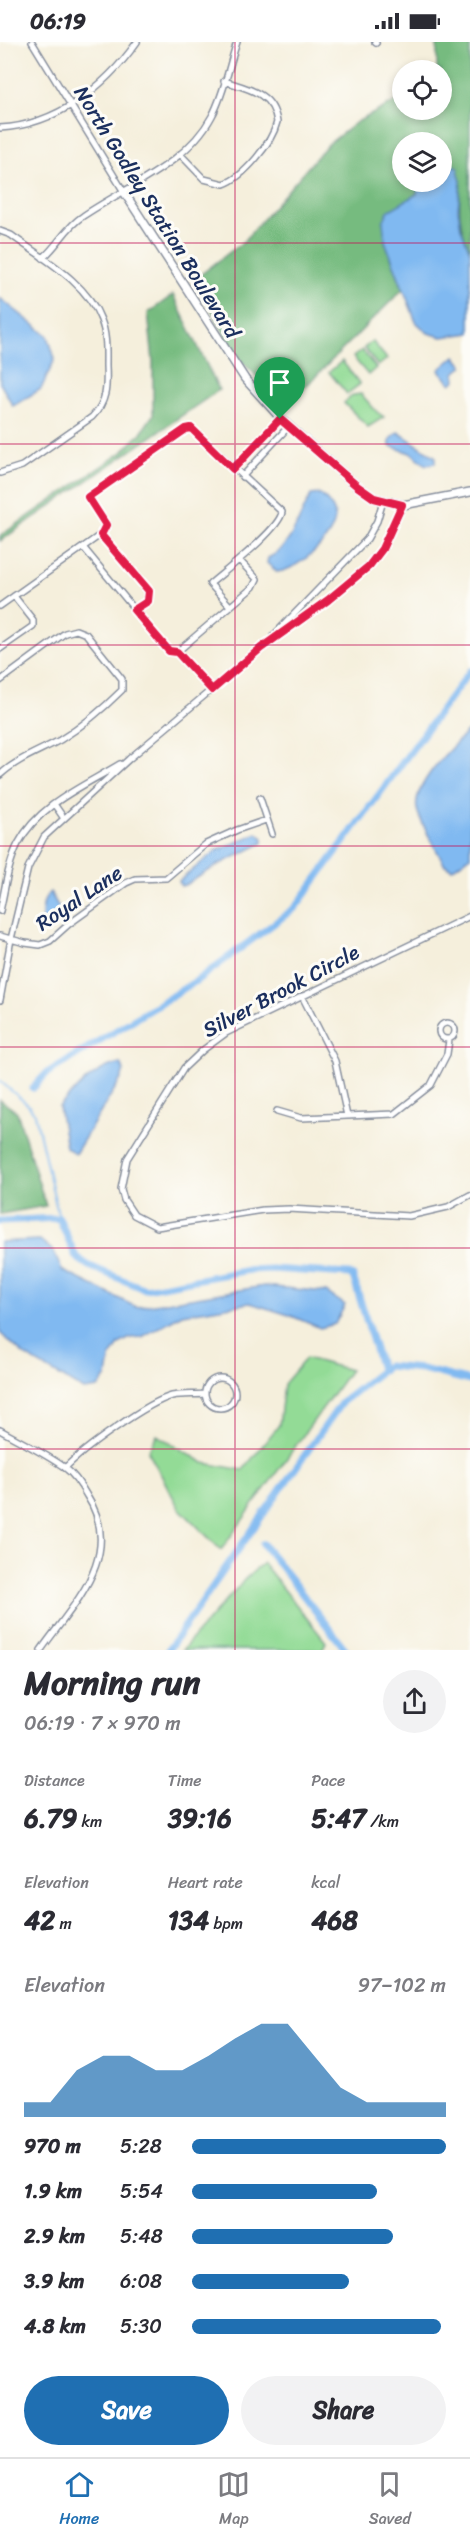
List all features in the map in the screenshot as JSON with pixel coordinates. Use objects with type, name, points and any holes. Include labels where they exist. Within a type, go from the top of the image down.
[{"type":"street","name":"North Godley Station Boulevard","points":[[32,42],[221,345],[245,379],[280,419],[357,486],[383,501],[402,505],[470,492]]},
{"type":"street","points":[[0,128],[45,119],[70,106],[122,63],[137,42]]},
{"type":"street","points":[[43,258],[51,252],[68,228],[180,154],[194,142],[211,117],[237,42]]},
{"type":"street","points":[[180,154],[204,179],[224,184],[241,174],[269,141],[277,122],[270,102],[252,90],[224,81]]},
{"type":"street","points":[[0,231],[11,235],[77,285],[94,306],[101,318],[106,337],[107,386],[104,402],[92,417],[22,466],[0,473]]},
{"type":"street","points":[[233,469],[280,419]]},
{"type":"street","points":[[242,477],[289,426]]},
{"type":"street","points":[[0,606],[101,535],[106,525],[88,497],[186,429],[191,428],[282,512],[281,518],[239,560],[210,584],[230,606]]},
{"type":"street","points":[[261,648],[367,539],[377,521],[383,501]]},
{"type":"street","points":[[0,999],[11,939],[31,858],[44,837],[63,817],[90,796],[129,759],[261,648],[328,600],[369,566],[382,549],[402,505]]},
{"type":"street","points":[[101,535],[149,591],[148,601],[134,610]]},
{"type":"street","points":[[83,547],[169,651],[177,652],[212,690]]},
{"type":"street","points":[[177,652],[253,588],[256,579],[239,560]]},
{"type":"street","points":[[0,649],[33,626],[33,620],[14,596]]},
{"type":"street","points":[[0,681],[65,633],[76,630],[86,634],[122,679],[122,690],[85,723],[60,740],[31,753],[0,775]]},
{"type":"street","points":[[0,911],[18,843],[29,827],[54,804],[129,759]]},
{"type":"street","points":[[260,798],[272,834]]},
{"type":"street","points":[[54,804],[63,817]]},
{"type":"street","name":"Royal Lane","points":[[1,937],[40,945],[50,941],[69,924],[126,883],[135,879],[166,878],[206,844],[266,820]]},
{"type":"street","name":"Silver Brook Circle","points":[[470,916],[226,1033],[203,1050],[184,1068],[127,1159],[121,1189],[129,1209],[145,1222],[158,1227],[233,1213],[280,1210],[409,1216],[448,1207],[470,1195]]},
{"type":"street","points":[[302,996],[335,1061],[347,1116]]},
{"type":"street","points":[[277,1111],[301,1118],[394,1114],[431,1085],[447,1053],[449,1040]]},
{"type":"street","points":[[220,1378],[230,1383],[234,1395],[231,1403],[220,1408],[209,1404],[205,1394],[211,1381],[220,1378]]},
{"type":"street","points":[[65,1468],[79,1453],[150,1406],[171,1396],[205,1394]]},
{"type":"street","points":[[0,1430],[65,1468],[78,1481],[97,1511],[102,1539],[98,1560],[90,1579],[41,1650]]},
{"type":"green space","points":[[437,42],[470,42],[470,252],[460,217],[461,181],[452,170],[452,132],[392,132],[392,192],[418,192],[406,201],[385,241],[403,289],[287,405],[236,356],[195,279],[244,241],[327,145],[357,122],[392,103],[392,120],[452,120],[452,60],[437,60]]},
{"type":"green space","points":[[173,295],[219,390],[0,541],[0,536],[122,452],[140,434],[153,415],[153,361],[148,313]]},
{"type":"green space","points":[[372,341],[387,359],[378,366],[364,348]]},
{"type":"green space","points":[[362,350],[376,368],[368,375],[353,357]]},
{"type":"green space","points":[[342,361],[360,384],[347,394],[329,372]]},
{"type":"green space","points":[[361,394],[384,417],[368,427],[344,403],[353,395]]},
{"type":"green space","points":[[0,1100],[17,1112],[46,1206],[0,1214]]},
{"type":"green space","points":[[306,1358],[350,1370],[221,1550],[179,1508],[148,1451],[157,1435],[204,1463],[243,1470],[279,1425],[284,1384]]},
{"type":"green space","points":[[263,1563],[326,1642],[322,1650],[182,1650],[245,1579]]},
{"type":"water","points":[[452,165],[457,167],[461,181],[458,209],[461,228],[470,252],[470,333],[442,337],[428,333],[416,322],[385,241],[383,222],[388,211],[418,192],[452,192]]},
{"type":"water","points":[[0,298],[48,336],[55,359],[41,389],[13,406],[0,383]]},
{"type":"water","points":[[455,356],[463,366],[455,373],[456,380],[451,384],[439,370]]},
{"type":"water","points":[[398,432],[436,457],[435,463],[426,465],[413,454],[390,446],[390,439]]},
{"type":"water","points":[[320,494],[334,510],[333,526],[314,552],[295,566],[277,572],[267,563],[268,558],[289,539],[311,495]]},
{"type":"water","points":[[470,729],[470,856],[452,869],[444,864],[425,829],[417,809],[417,799],[435,766]]},
{"type":"water","points":[[257,833],[263,838],[263,843],[181,886],[179,881],[216,851]]},
{"type":"water","points":[[50,892],[61,911],[51,925],[45,927],[43,908]]},
{"type":"water","points":[[120,1063],[124,1071],[121,1079],[75,1154],[66,1147],[59,1107],[95,1074]]},
{"type":"water","points":[[40,1240],[52,1250],[63,1271],[136,1307],[264,1286],[326,1292],[345,1305],[335,1324],[320,1328],[289,1315],[250,1303],[182,1314],[142,1337],[130,1338],[119,1344],[110,1358],[107,1376],[98,1388],[84,1390],[24,1355],[0,1333],[0,1242]]},
{"type":"waterway","points":[[33,1088],[47,1073],[196,981],[295,908],[470,671]]},
{"type":"waterway","points":[[0,1081],[35,1114],[59,1218]]},
{"type":"waterway","points":[[0,1221],[59,1218],[76,1257],[89,1266],[145,1289],[249,1270],[272,1269],[349,1274],[353,1276],[381,1369]]},
{"type":"waterway","points":[[168,1650],[342,1402],[387,1366],[422,1369],[470,1381]]},
{"type":"waterway","points":[[263,1544],[346,1650]]},
{"type":"route","points":[[280,419],[374,498],[402,505],[382,549],[369,566],[328,600],[261,648],[212,690],[177,652],[169,651],[134,610],[148,601],[149,591],[101,535],[106,525],[88,497],[186,429],[191,428],[233,469],[280,419]]}]
